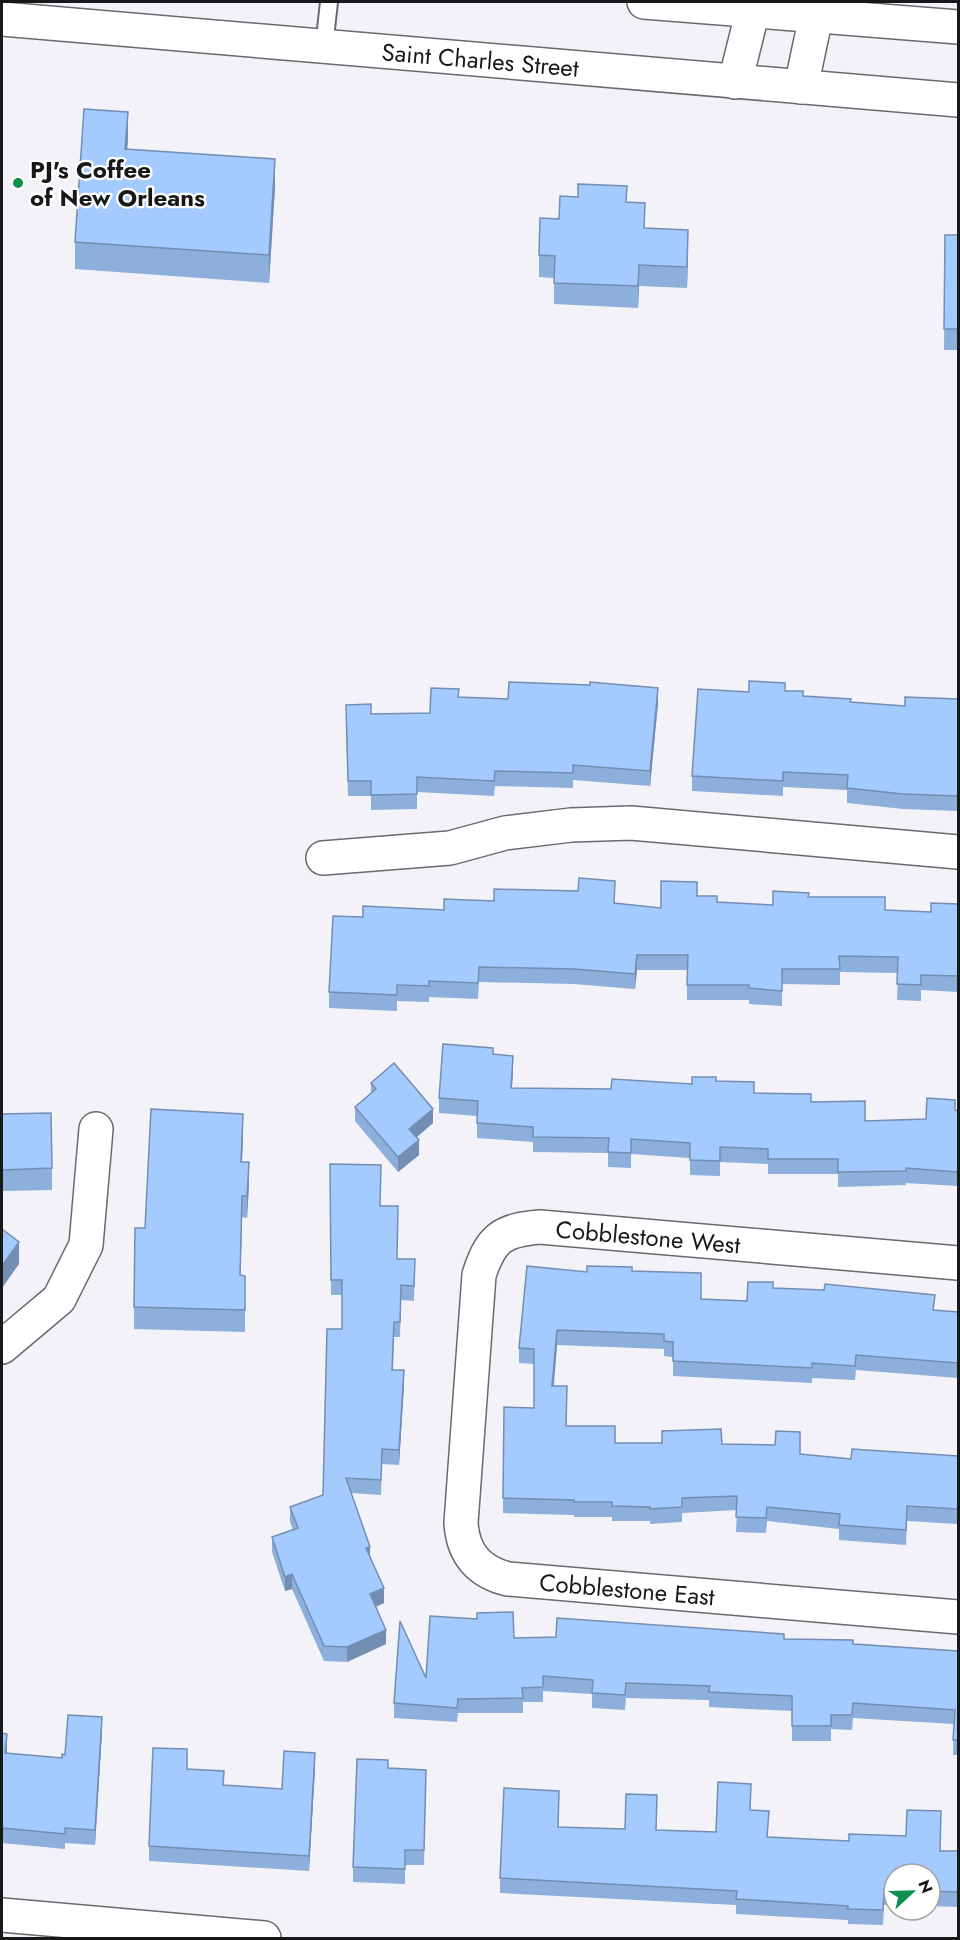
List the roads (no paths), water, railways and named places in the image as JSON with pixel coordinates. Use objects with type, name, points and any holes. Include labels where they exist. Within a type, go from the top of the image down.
[{"type":"street","points":[[644,2],[817,9],[958,27]]},
{"type":"street","points":[[735,82],[754,6]]},
{"type":"street","points":[[801,87],[817,9]]},
{"type":"street","name":"Saint Charles Street","points":[[2,20],[958,100]]},
{"type":"street","points":[[323,858],[450,848],[505,833],[571,825],[631,823],[958,852]]},
{"type":"street","points":[[2,1347],[59,1299],[86,1245],[96,1129]]},
{"type":"street","name":"Cobblestone West","points":[[471,1392],[479,1275],[487,1251],[501,1236],[515,1229],[540,1227],[958,1263]]},
{"type":"street","name":"Cobblestone East","points":[[471,1392],[462,1538],[477,1565],[493,1575],[508,1579],[958,1617]]},
{"type":"street","points":[[2,1915],[264,1938]]},
{"type":"lane","points":[[324,47],[329,2]]},
{"type":"place","name":"PJ's Coffee of New Orleans","points":[[18,183]]}]
